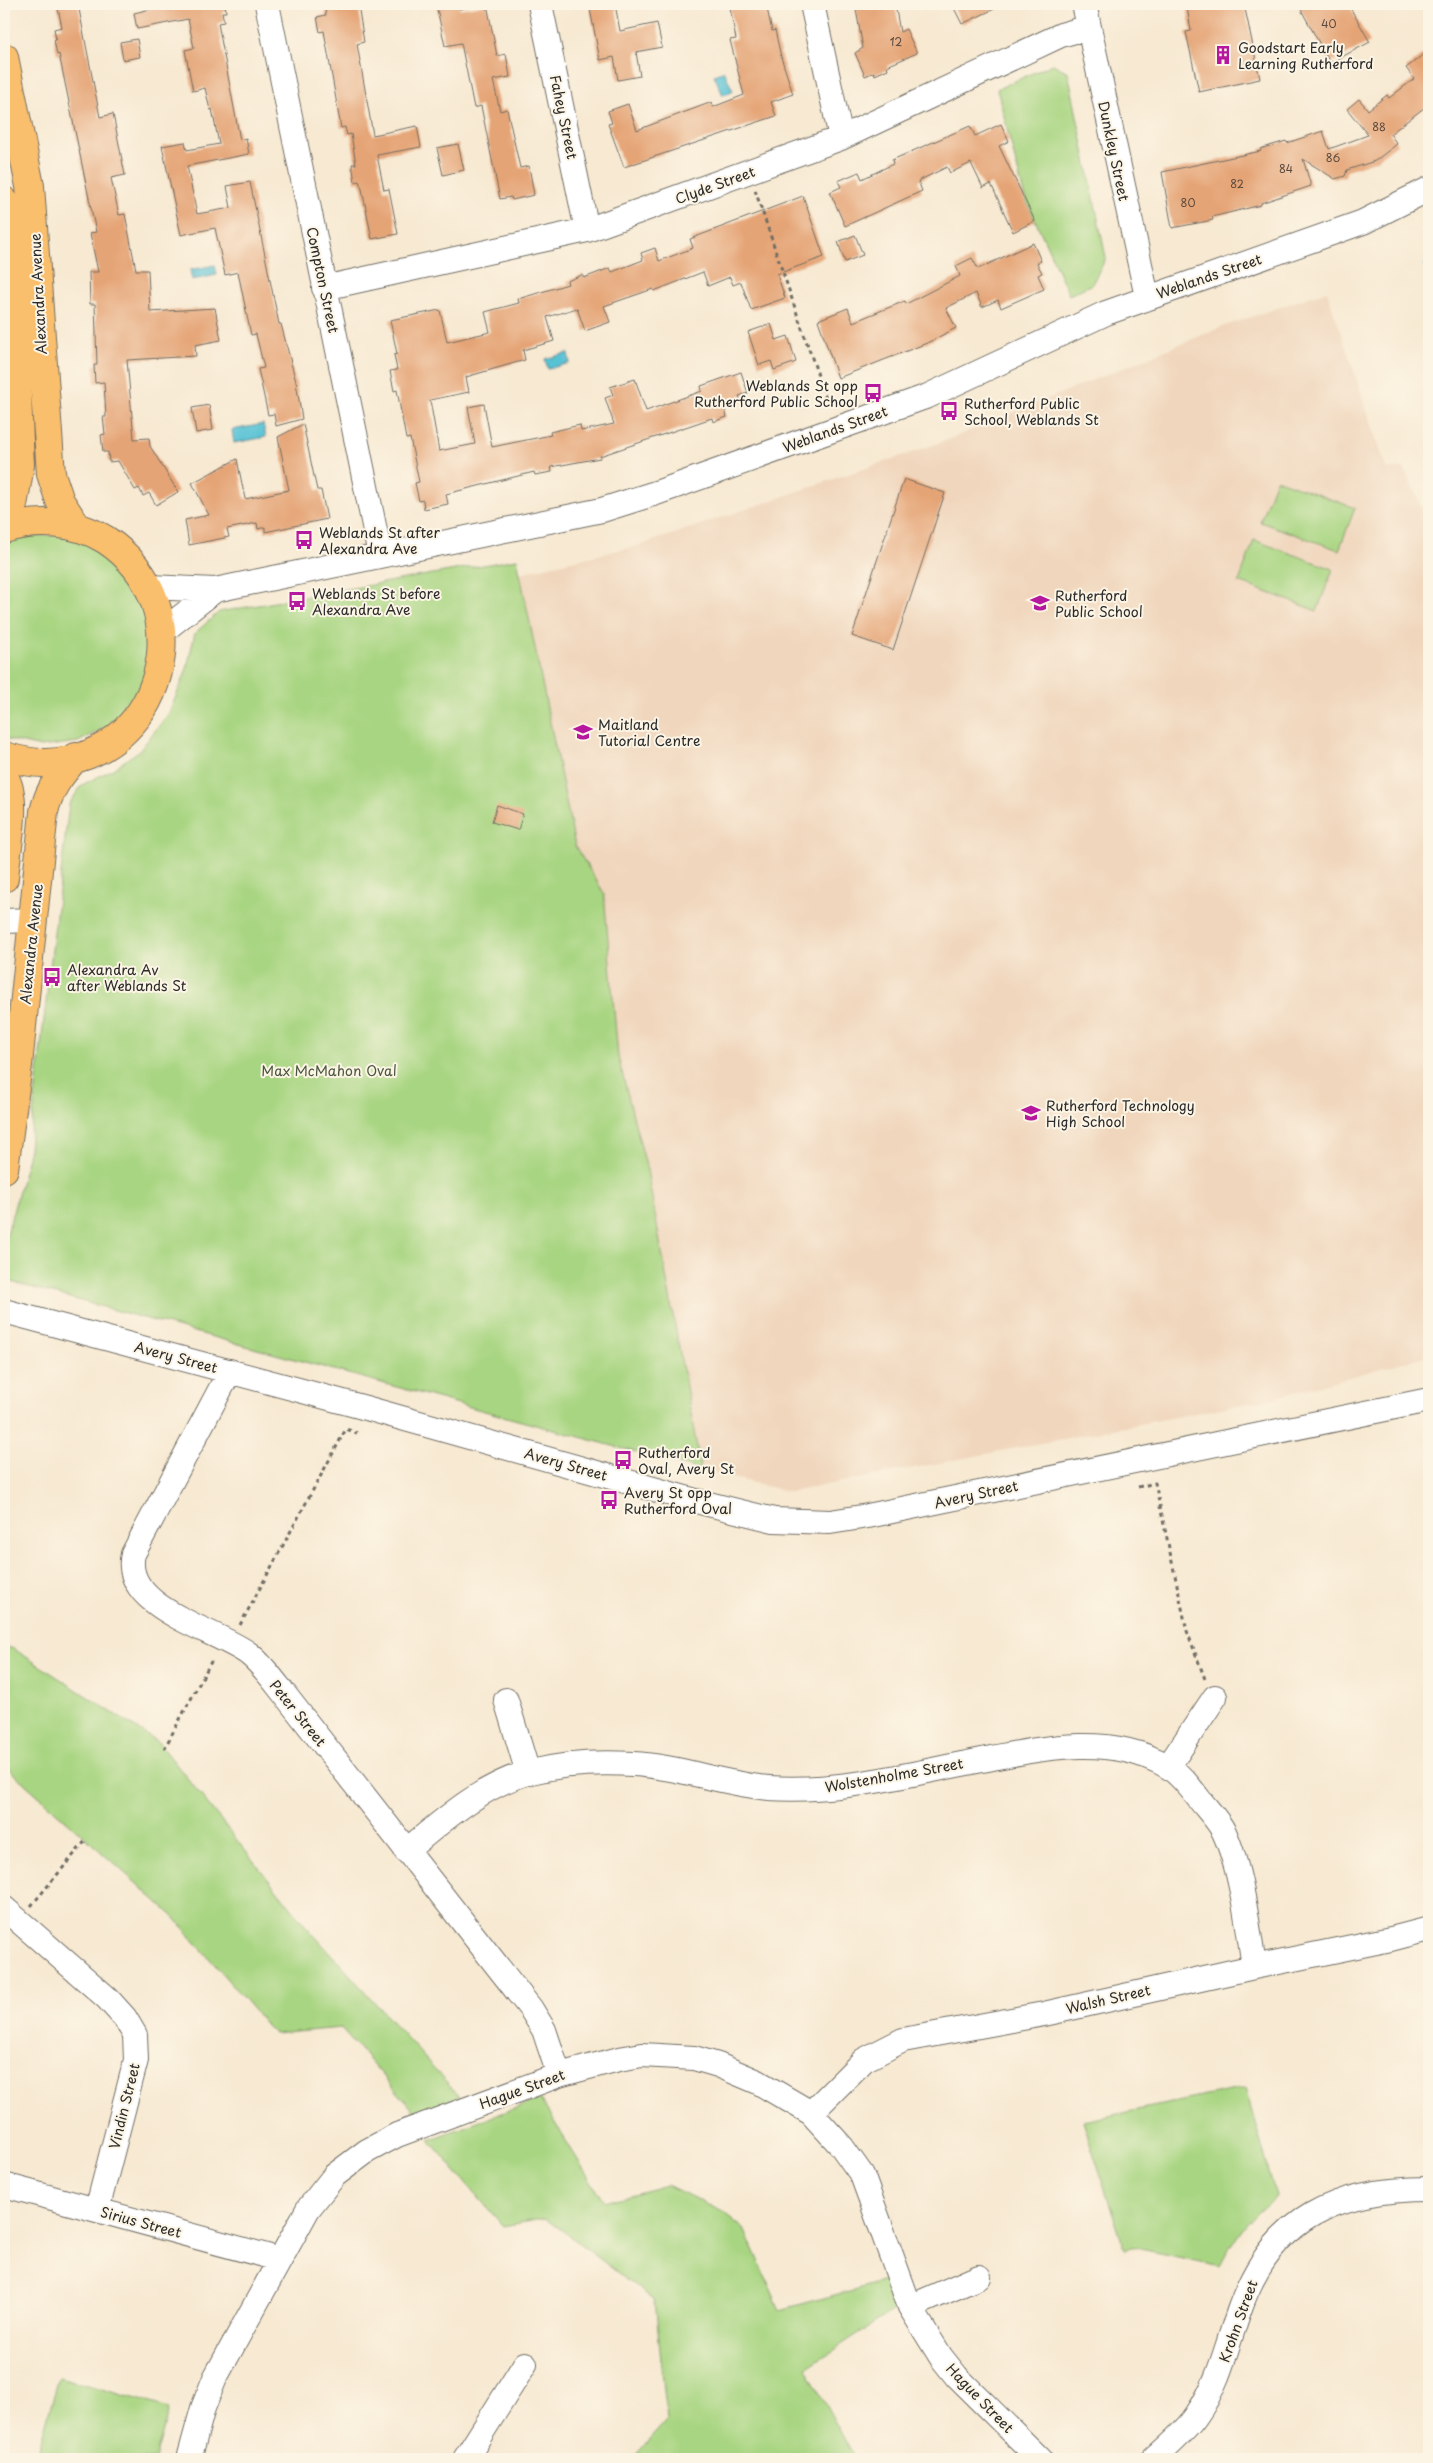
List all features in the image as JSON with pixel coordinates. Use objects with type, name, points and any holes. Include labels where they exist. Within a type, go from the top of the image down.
[{"type":"main road","name":"Alexandra Avenue","points":[[4,57],[30,186],[51,474],[60,501],[78,527]]},
{"type":"main road","name":"Alexandra Avenue","points":[[4,201],[10,230],[20,466],[13,506],[5,528]]},
{"type":"main road","points":[[4,756],[24,761],[46,763],[89,754],[108,744],[140,714],[151,695],[159,675],[163,653],[163,631],[159,610],[150,587],[137,567],[120,549],[100,536],[78,527],[41,522],[5,528]]},
{"type":"main road","name":"Alexandra Avenue","points":[[4,1170],[18,1065],[44,812],[48,795],[57,779],[76,757]]},
{"type":"main road","points":[[4,776],[8,783],[11,801],[4,878]]},
{"type":"street","name":"Compton Street","points":[[267,4],[380,555]]},
{"type":"street","name":"Fahey Street","points":[[540,4],[587,230]]},
{"type":"street","points":[[812,4],[841,138]]},
{"type":"street","name":"Dunkley Street","points":[[1084,4],[1147,297]]},
{"type":"street","name":"Clyde Street","points":[[324,288],[587,230],[749,173],[841,138],[1061,36],[1089,28]]},
{"type":"street","name":"Weblands Street","points":[[150,587],[215,590],[602,510],[659,492],[949,388],[1067,330],[1147,297],[1363,222],[1429,189]]},
{"type":"street","name":"Weblands Street","points":[[163,631],[215,590]]},
{"type":"street","points":[[4,921],[33,920]]},
{"type":"street","name":"Avery Street","points":[[4,1311],[230,1371],[696,1501],[774,1520],[830,1522],[868,1516],[1429,1407]]},
{"type":"street","name":"Peter Street","points":[[230,1371],[133,1554],[131,1563],[132,1574],[140,1590],[155,1603],[249,1654],[289,1700],[531,2009],[544,2030],[559,2075]]},
{"type":"street","points":[[1168,1767],[1215,1697]]},
{"type":"street","points":[[506,1700],[528,1773]]},
{"type":"street","name":"Wolstenholme Street","points":[[406,1851],[464,1805],[490,1789],[528,1773],[555,1767],[634,1764],[732,1783],[769,1788],[805,1788],[865,1782],[1042,1748],[1103,1746],[1130,1750],[1168,1767],[1186,1782],[1223,1829],[1232,1854],[1254,1967]]},
{"type":"street","name":"Vindin Street","points":[[11,1914],[107,1998],[126,2018],[135,2035],[136,2060],[97,2210]]},
{"type":"street","name":"Walsh Street","points":[[811,2113],[864,2060],[903,2040],[1044,2014],[1254,1967],[1391,1939],[1429,1929]]},
{"type":"street","name":"Hague Street","points":[[189,2459],[203,2408],[215,2378],[278,2259],[308,2209],[335,2174],[367,2151],[397,2135],[559,2075],[642,2055],[694,2058],[718,2065],[758,2082],[811,2113],[842,2147],[862,2175],[910,2307],[941,2357],[957,2377],[1040,2459]]},
{"type":"street","name":"Sirius Street","points":[[4,2185],[278,2259]]},
{"type":"street","name":"Krohn Street","points":[[1154,2459],[1196,2417],[1220,2370],[1241,2306],[1256,2270],[1283,2236],[1298,2222],[1332,2204],[1383,2191],[1429,2189]]},
{"type":"street","points":[[910,2307],[979,2277]]},
{"type":"street","points":[[465,2459],[525,2364]]},
{"type":"path","points":[[749,173],[828,405]]},
{"type":"path","points":[[164,1749],[227,1642],[346,1429],[357,1433]]},
{"type":"path","points":[[1138,1487],[1155,1484],[1187,1631],[1201,1671],[1215,1697]]},
{"type":"path","points":[[11,1914],[86,1839]]},
{"type":"shaded area","name":"Rutherford Technology High School","points":[[1327,291],[1387,470],[1404,468],[1429,524],[1429,1355],[1273,1398],[790,1492],[701,1470],[647,1170],[618,1057],[604,893],[575,846],[520,573],[641,545],[945,441],[1222,327]]},
{"type":"green space","points":[[1053,64],[1068,72],[1106,258],[1092,284],[1069,295],[1024,195],[997,89]]},
{"type":"green space","points":[[1276,479],[1355,508],[1339,550],[1260,522]]},
{"type":"green space","points":[[75,534],[130,573],[153,637],[148,671],[132,702],[108,726],[78,742],[41,747],[6,739],[4,738],[4,538]]},
{"type":"green space","points":[[1254,540],[1333,569],[1317,611],[1239,582]]},
{"type":"green space","name":"Max McMahon Oval","points":[[517,559],[575,846],[604,893],[618,1057],[647,1170],[701,1470],[4,1280],[4,1245],[28,1157],[69,804],[82,785],[113,769],[140,750],[169,713],[186,672],[195,633],[219,612]]},
{"type":"green space","points":[[4,1646],[14,1649],[159,1743],[304,1924],[460,2097],[416,2113],[341,2028],[274,2034],[174,1917],[4,1765]]},
{"type":"green space","points":[[1245,2088],[1276,2196],[1244,2228],[1220,2266],[1131,2247],[1124,2248],[1083,2121]]},
{"type":"green space","points":[[540,2099],[604,2202],[667,2185],[723,2212],[744,2229],[780,2310],[889,2280],[899,2307],[806,2368],[855,2459],[632,2459],[667,2420],[655,2301],[546,2218],[503,2226],[429,2140]]},
{"type":"green space","points":[[59,2377],[169,2408],[155,2459],[36,2459]]},
{"type":"water","points":[[724,71],[733,91],[723,95],[714,75]]},
{"type":"water","points":[[215,265],[217,275],[192,280],[190,270]]},
{"type":"water","points":[[568,353],[570,363],[548,369],[545,359]]},
{"type":"water","points":[[263,424],[266,437],[234,443],[232,430]]},
{"type":"building","points":[[57,4],[78,4],[100,117],[113,114],[125,175],[111,178],[119,215],[125,214],[136,270],[148,270],[150,312],[215,308],[221,340],[195,345],[196,356],[127,360],[134,439],[149,438],[150,446],[178,492],[156,505],[149,493],[143,496],[139,488],[135,490],[118,461],[109,462],[108,452],[103,452],[101,435],[105,434],[103,417],[106,417],[104,382],[95,383],[94,365],[97,365],[95,304],[90,304],[89,272],[98,272],[90,233],[96,232],[59,54],[57,55],[54,40],[56,39],[54,29],[62,27]]},
{"type":"building","points":[[150,4],[225,4],[226,12],[222,12],[224,22],[218,23],[240,140],[246,138],[249,154],[187,166],[197,214],[231,208],[227,186],[250,182],[279,324],[281,324],[296,382],[302,419],[276,426],[274,414],[268,415],[258,369],[264,368],[256,334],[251,335],[238,272],[225,275],[215,228],[181,235],[162,146],[185,142],[187,150],[219,144],[212,109],[210,110],[205,88],[193,91],[185,50],[194,48],[188,19],[137,29],[134,13],[151,9]]},
{"type":"building","points":[[324,4],[358,4],[364,42],[357,44],[373,135],[417,126],[421,147],[377,155],[384,190],[389,189],[398,234],[372,239],[362,189],[359,181],[355,182],[352,164],[356,164],[351,134],[347,135],[345,127],[341,128],[324,31],[320,32],[317,17],[326,15]]},
{"type":"building","points":[[436,4],[458,4],[459,9],[487,4],[497,56],[506,54],[510,77],[493,80],[500,111],[507,109],[520,168],[529,166],[534,195],[512,200],[511,197],[500,199],[481,106],[474,108],[461,43],[445,46]]},
{"type":"building","points":[[589,4],[615,4],[620,31],[657,23],[662,47],[636,52],[640,76],[618,80],[614,57],[600,60]]},
{"type":"building","points":[[749,4],[766,4],[772,31],[775,30],[781,57],[793,94],[771,102],[776,116],[624,167],[608,124],[612,123],[608,111],[628,104],[637,130],[712,102],[713,107],[744,95],[730,40],[736,39],[730,8]]},
{"type":"building","points":[[855,4],[895,4],[900,32],[906,29],[917,53],[887,66],[888,69],[875,75],[874,72],[865,76],[855,53],[863,48]]},
{"type":"building","points":[[952,4],[1005,4],[962,24]]},
{"type":"building","name":"Goodstart Early Learning Rutherford","points":[[1204,4],[1244,4],[1260,79],[1199,92],[1186,32],[1191,31],[1187,7]]},
{"type":"building","points":[[1298,4],[1348,4],[1370,42],[1330,63]]},
{"type":"building","points":[[137,39],[140,57],[123,60],[120,42]]},
{"type":"building","points":[[1429,50],[1429,104],[1390,134],[1397,144],[1375,161],[1347,170],[1345,176],[1335,179],[1303,159],[1311,186],[1261,203],[1261,205],[1212,217],[1213,220],[1172,228],[1162,172],[1261,151],[1260,149],[1286,141],[1287,143],[1323,131],[1329,149],[1368,135],[1347,109],[1359,99],[1368,110],[1387,95],[1389,98],[1414,79],[1406,68]]},
{"type":"building","points":[[1001,124],[1009,141],[999,146],[1035,221],[1013,232],[991,184],[983,188],[971,163],[950,173],[947,167],[918,181],[922,191],[845,226],[830,192],[841,187],[838,181],[859,172],[862,179],[893,164],[892,160],[970,126],[975,136]]},
{"type":"building","points":[[458,144],[464,170],[443,175],[437,148]]},
{"type":"building","points":[[803,196],[824,257],[777,274],[785,298],[751,310],[741,282],[733,285],[730,277],[708,286],[703,272],[654,291],[653,289],[604,306],[610,322],[585,331],[577,308],[547,317],[554,341],[523,350],[525,360],[466,377],[469,392],[430,400],[439,451],[475,444],[468,407],[484,404],[492,447],[551,435],[550,432],[580,425],[581,431],[614,424],[605,398],[613,395],[610,387],[635,379],[646,411],[702,391],[701,386],[741,372],[748,393],[739,396],[741,401],[724,407],[727,417],[713,422],[712,418],[600,456],[600,458],[551,467],[552,472],[535,475],[534,472],[446,494],[448,504],[424,509],[423,500],[419,501],[415,483],[419,482],[410,438],[406,439],[397,390],[394,391],[390,371],[397,370],[394,355],[397,354],[390,320],[440,310],[447,342],[490,332],[485,312],[519,303],[518,299],[568,284],[567,281],[582,275],[584,278],[610,268],[612,272],[643,260],[641,253],[655,248],[659,261],[693,248],[690,239]]},
{"type":"building","points":[[855,235],[863,255],[845,262],[838,242]]},
{"type":"building","points":[[1033,243],[1041,261],[1037,263],[1042,273],[1038,275],[1044,289],[1001,308],[998,300],[982,307],[976,293],[946,308],[956,328],[927,343],[838,378],[818,320],[848,308],[853,322],[905,301],[906,304],[960,276],[956,266],[972,258],[978,269]]},
{"type":"building","points":[[771,324],[776,340],[788,336],[796,362],[774,370],[771,361],[759,365],[748,332]]},
{"type":"building","points":[[209,405],[213,430],[196,433],[192,408]]},
{"type":"building","points":[[303,424],[317,490],[321,490],[327,519],[265,532],[265,527],[258,529],[257,523],[227,529],[229,537],[189,545],[185,520],[209,515],[192,483],[237,459],[245,499],[289,490],[278,437]]},
{"type":"building","points":[[904,479],[945,493],[893,650],[852,636]]},
{"type":"building","points":[[497,805],[523,814],[518,830],[492,822]]},
{"type":"waterway","points":[[1427,265],[1429,269]]},
{"type":"place","name":"Goodstart Early Learning Rutherford","points":[[1223,55]]},
{"type":"place","name":"Weblands St opp Rutherford Public School","points":[[873,393]]},
{"type":"place","name":"Rutherford Public School, Weblands St","points":[[949,411]]},
{"type":"place","name":"Weblands St after Alexandra Ave","points":[[304,540]]},
{"type":"place","name":"Weblands St before Alexandra Ave","points":[[297,601]]},
{"type":"place","name":"Rutherford Public School","points":[[1040,603]]},
{"type":"place","name":"Maitland Tutorial Centre","points":[[583,732]]},
{"type":"place","name":"Alexandra Av after Weblands St","points":[[52,977]]},
{"type":"place","name":"Rutherford Technology High School","points":[[1031,1113]]},
{"type":"place","name":"Rutherford Oval, Avery St","points":[[623,1460]]},
{"type":"place","name":"Avery St opp Rutherford Oval","points":[[609,1500]]}]
